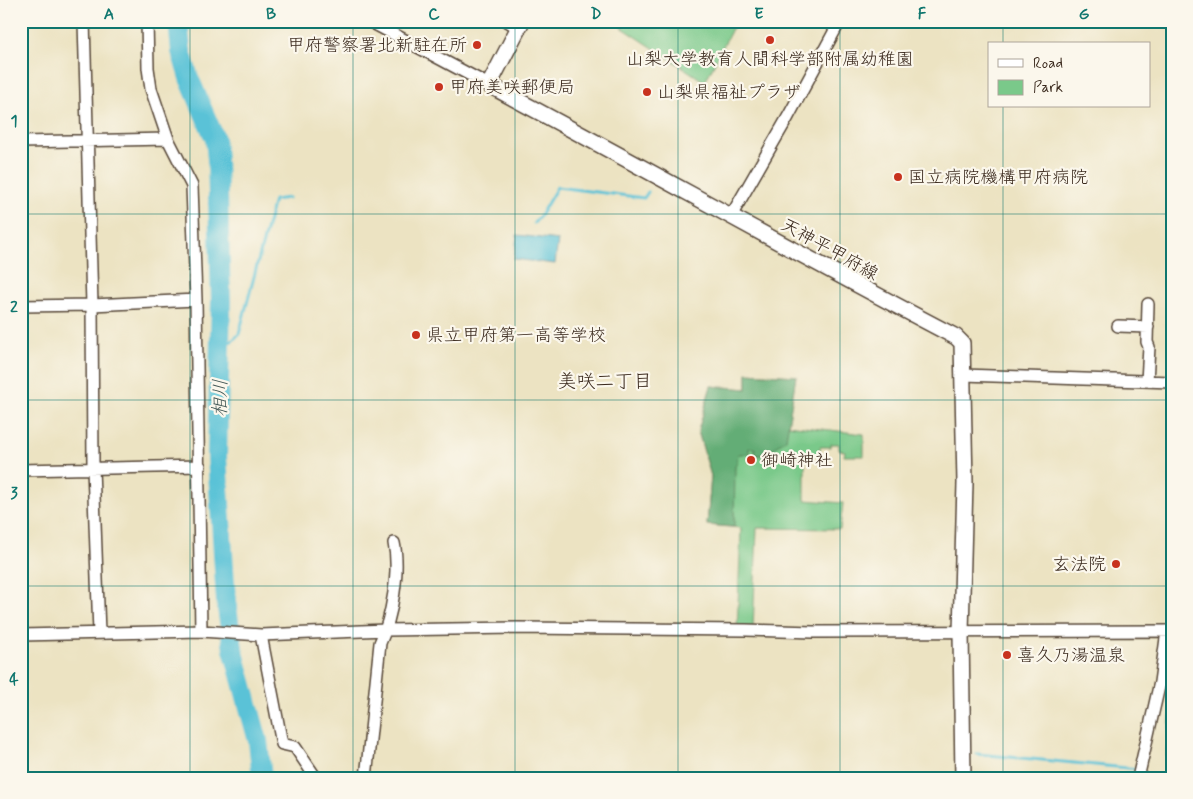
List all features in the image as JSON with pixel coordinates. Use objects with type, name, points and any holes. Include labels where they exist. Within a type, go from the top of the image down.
[{"type":"main road","points":[[489,85],[516,24]]},
{"type":"main road","name":"天神平甲府線","points":[[489,85],[869,292],[956,337],[962,343],[965,483],[961,632],[963,778]]},
{"type":"street","points":[[84,21],[92,305],[93,468],[99,633]]},
{"type":"street","points":[[146,21],[151,89],[168,139],[192,186],[203,631]]},
{"type":"street","points":[[369,21],[489,85]]},
{"type":"street","points":[[731,216],[840,21]]},
{"type":"street","points":[[21,142],[168,139]]},
{"type":"street","points":[[21,306],[196,300]]},
{"type":"street","points":[[1147,381],[1149,347],[1147,342],[1148,304]]},
{"type":"street","points":[[1118,326],[1148,327]]},
{"type":"street","points":[[962,375],[1172,382]]},
{"type":"street","points":[[21,470],[200,466]]},
{"type":"street","points":[[366,778],[380,643],[386,630],[393,591],[397,556],[394,543]]},
{"type":"street","points":[[21,635],[203,631],[260,635],[386,630],[529,628],[813,632],[1169,631],[1160,682],[1138,778]]},
{"type":"street","points":[[260,635],[282,744],[295,747],[316,778]]},
{"type":"green space","points":[[612,21],[736,21],[705,82]]},
{"type":"green space","points":[[747,373],[796,376],[787,425],[864,434],[864,456],[844,456],[845,451],[839,450],[839,444],[831,444],[831,447],[820,447],[820,455],[805,455],[805,500],[843,503],[840,529],[757,528],[753,630],[737,630],[741,528],[707,525],[711,476],[698,431],[711,386],[747,389]]},
{"type":"green space","points":[[747,373],[796,376],[786,439],[765,455],[755,455],[755,448],[749,448],[749,454],[738,454],[735,466],[734,527],[707,525],[711,476],[698,431],[711,386],[747,389]]},
{"type":"green space","points":[[1172,709],[1172,773],[1165,772]]},
{"type":"water","points":[[517,235],[558,240],[555,264],[514,259]]},
{"type":"waterway","name":"相川","points":[[178,21],[181,51],[189,78],[215,139],[221,301],[217,456],[226,601],[233,649],[258,741],[262,778]]},
{"type":"waterway","points":[[534,223],[557,187],[644,198],[648,192]]},
{"type":"waterway","points":[[219,344],[232,341],[239,334],[274,200],[288,198]]},
{"type":"waterway","points":[[1167,685],[1172,685]]},
{"type":"waterway","points":[[977,754],[1138,769]]},
{"type":"place","name":"山梨大学教育人間科学部附属幼稚園","points":[[770,40]]},
{"type":"place","name":"甲府警察署北新駐在所","points":[[477,45]]},
{"type":"place","name":"甲府美咲郵便局","points":[[439,87]]},
{"type":"place","name":"山梨県福祉プラザ","points":[[647,92]]},
{"type":"place","name":"国立病院機構甲府病院","points":[[898,177]]},
{"type":"place","name":"県立甲府第一高等学校","points":[[416,335]]},
{"type":"place","name":"御崎神社","points":[[751,460]]},
{"type":"place","name":"玄法院","points":[[1116,564]]},
{"type":"place","name":"喜久乃湯温泉","points":[[1007,655]]},
{"type":"district","name":"美咲二丁目","points":[[605,380]]}]
